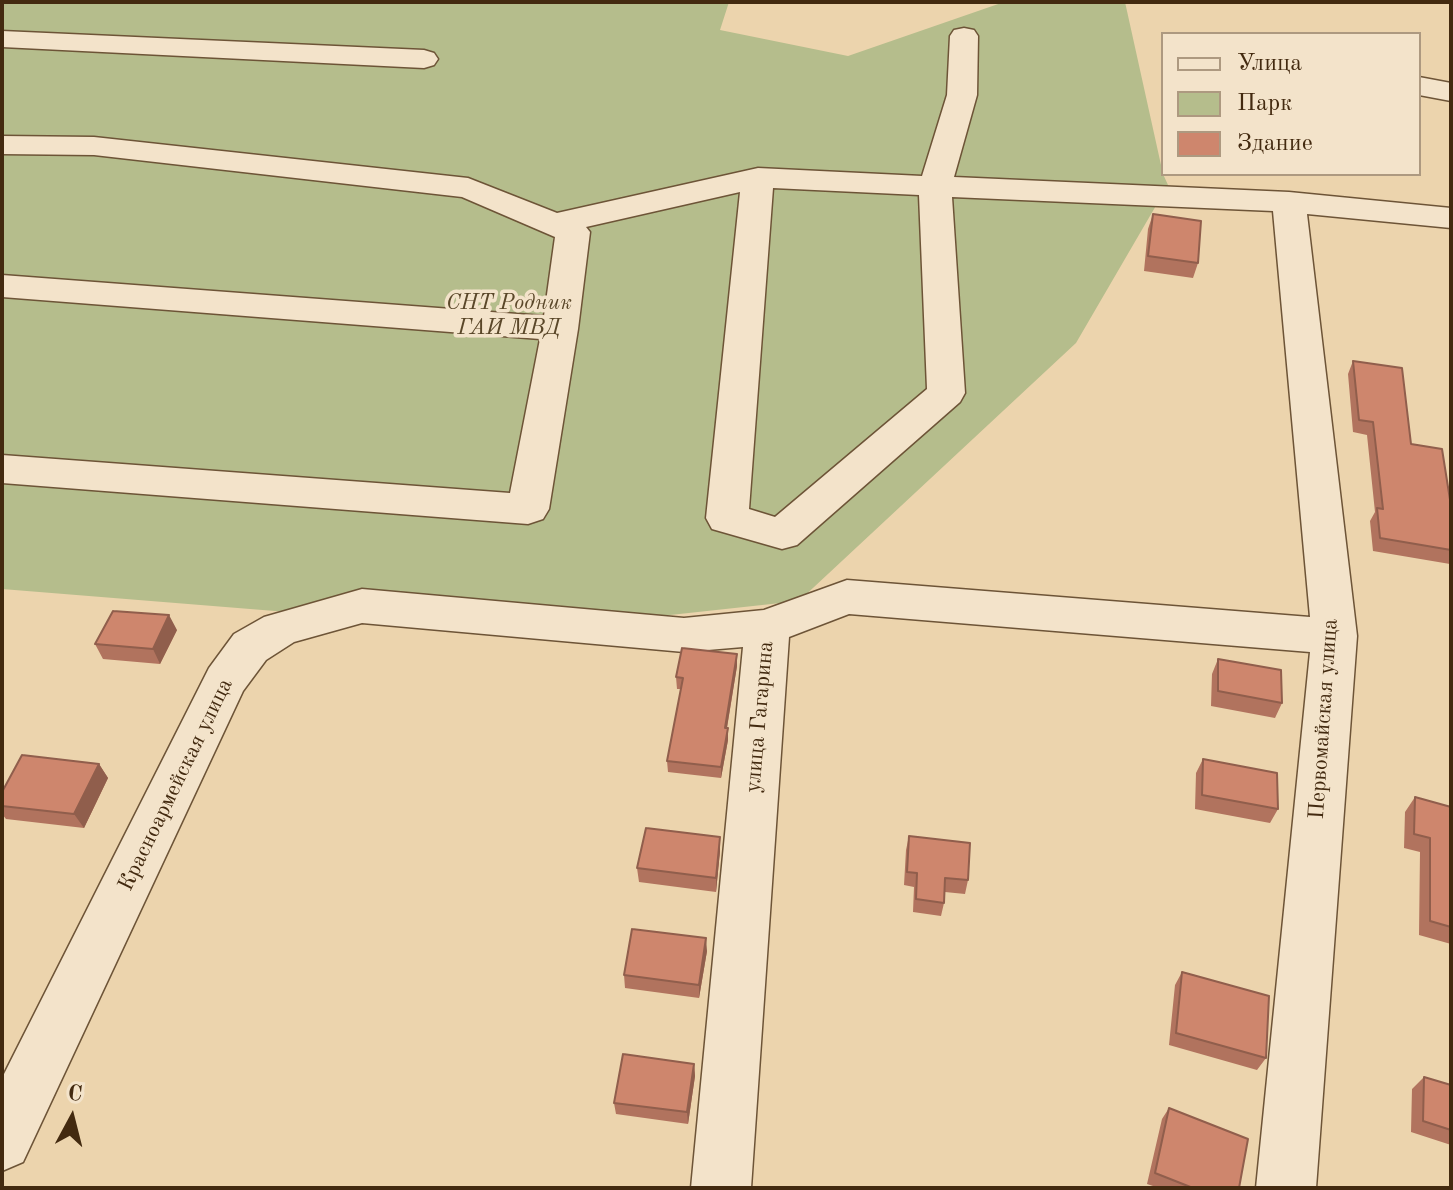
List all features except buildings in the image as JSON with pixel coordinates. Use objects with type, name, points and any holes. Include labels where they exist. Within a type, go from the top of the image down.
[{"type":"street","points":[[758,178],[727,518],[782,534],[946,393],[935,186],[962,95],[964,36]]},
{"type":"street","points":[[2,39],[424,59]]},
{"type":"street","points":[[1421,86],[1451,92]]},
{"type":"street","points":[[2,145],[94,146],[468,188],[573,232],[560,329],[528,509],[2,469]]},
{"type":"street","points":[[554,224],[758,178],[1289,202],[1451,218]]},
{"type":"street","name":"Первомайская улица","points":[[1286,1188],[1334,636],[1289,202]]},
{"type":"street","points":[[2,286],[560,329]]},
{"type":"street","name":"улица Гагарина","points":[[721,1188],[767,627],[847,597],[1334,636]]},
{"type":"street","name":"Красноармейская улица","points":[[2,1141],[225,681],[250,647],[280,629],[362,606],[684,635],[767,627]]},
{"type":"green space","name":"СНТ Родник ГАИ МВД","points":[[2,2],[729,2],[720,30],[848,56],[1004,2],[1125,2],[1161,176],[1168,185],[1076,343],[799,601],[523,631],[2,589]]}]
